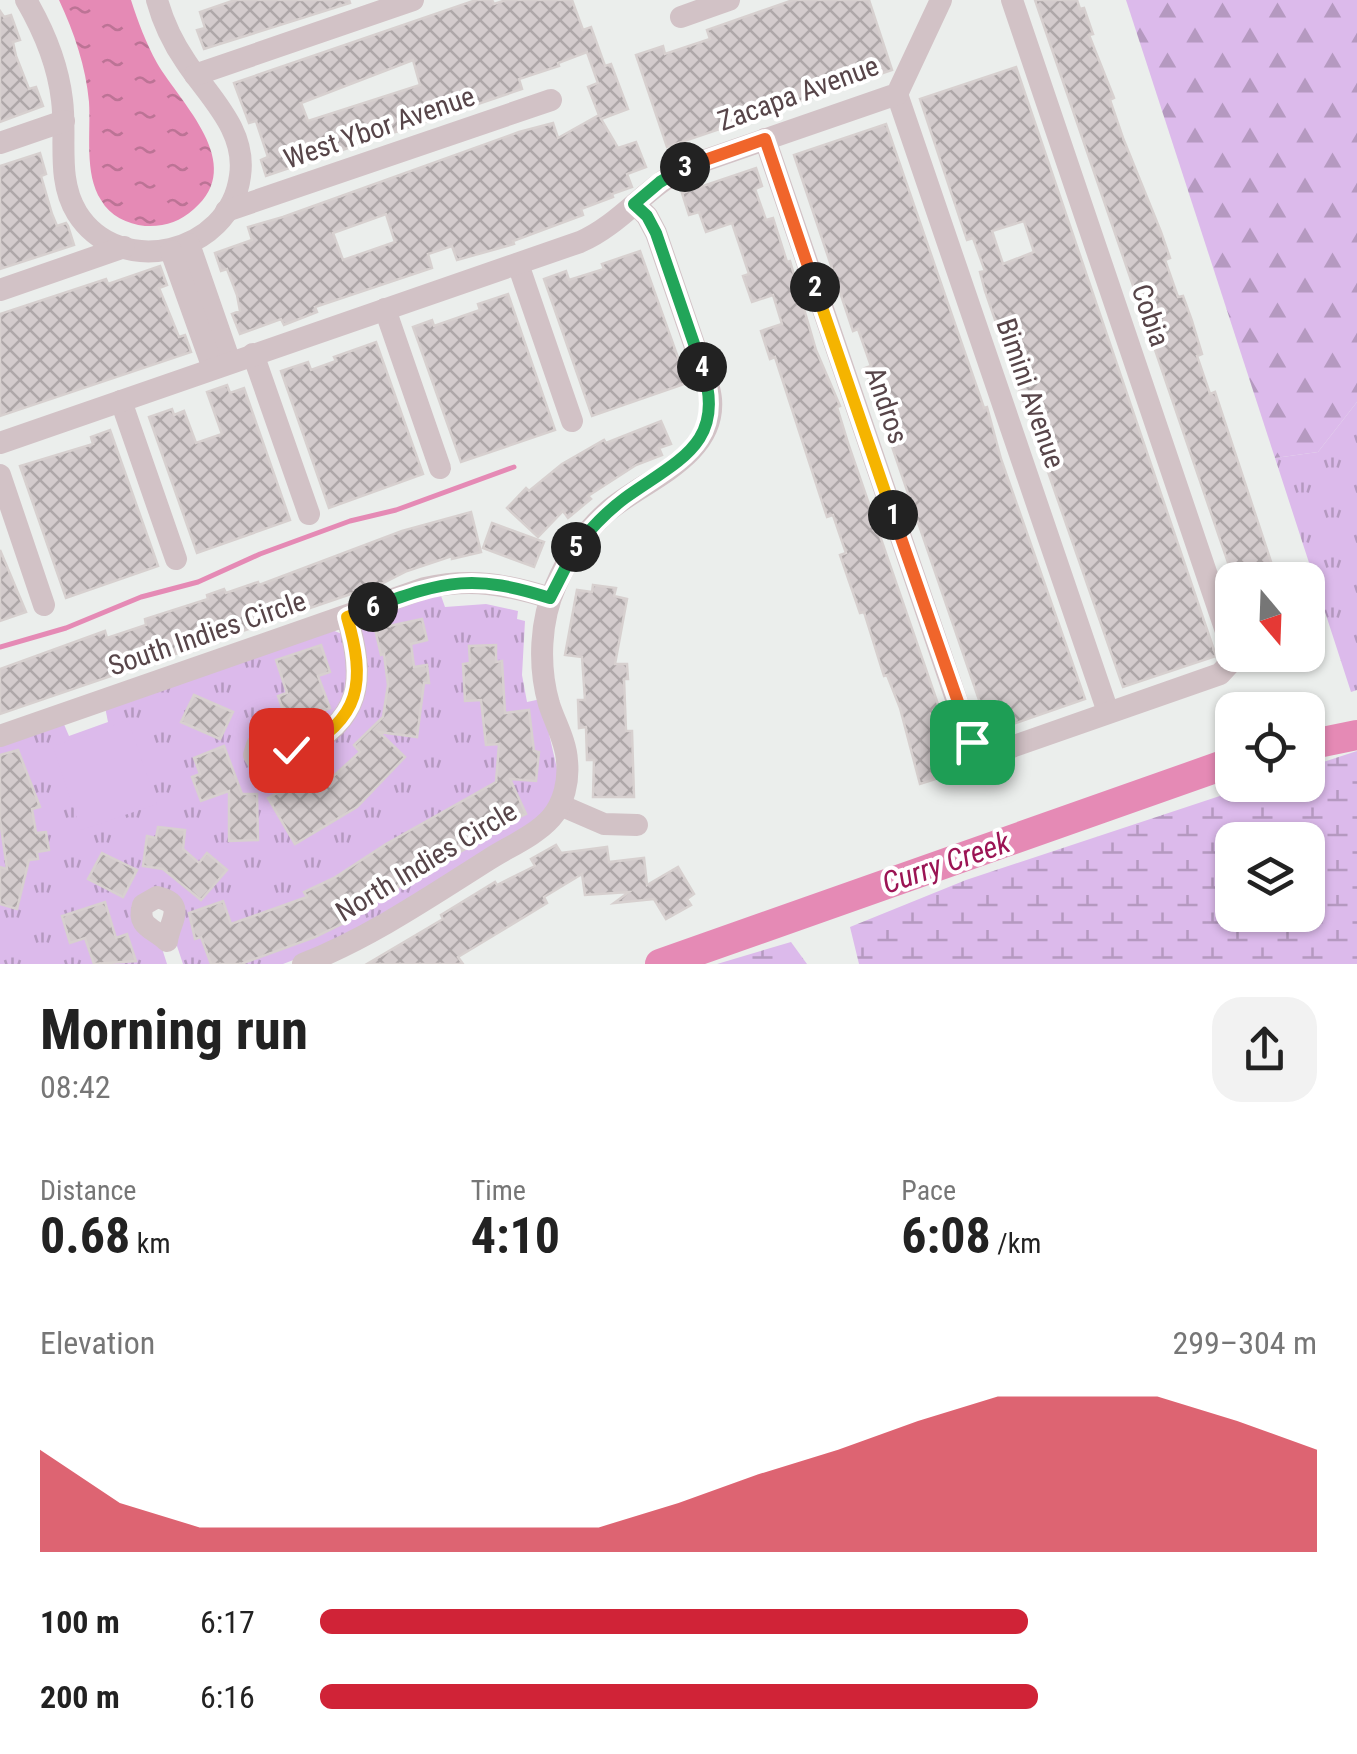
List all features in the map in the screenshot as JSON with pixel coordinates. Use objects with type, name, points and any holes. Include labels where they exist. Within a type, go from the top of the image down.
[{"type":"street","points":[[26,0],[51,55],[64,121],[64,172],[73,206],[89,228],[140,251],[180,248],[210,230],[226,211],[239,184],[240,149],[232,128],[175,45],[157,0]]},
{"type":"street","points":[[195,75],[413,0]]},
{"type":"street","points":[[681,16],[729,0]]},
{"type":"street","name":"Zacapa Avenue","points":[[0,443],[596,235],[660,182],[686,167],[897,94],[941,0]]},
{"type":"street","name":"Cobia","points":[[1012,0],[1215,604]]},
{"type":"street","name":"Bimini Avenue","points":[[897,94],[1108,712]]},
{"type":"street","name":"West Ybor Avenue","points":[[226,211],[551,100]]},
{"type":"street","points":[[0,142],[64,121]]},
{"type":"street","name":"Andros","points":[[765,139],[967,731],[976,745],[988,751],[1003,750],[1108,712]]},
{"type":"street","name":"North Indies Circle","points":[[303,964],[364,936],[470,872],[542,826],[560,805],[567,783],[567,756],[542,671],[550,598],[564,566],[591,528],[684,458],[697,444],[710,411],[708,384],[656,233],[647,216],[634,204]]},
{"type":"street","points":[[0,290],[124,247]]},
{"type":"street","points":[[180,248],[222,365]]},
{"type":"street","points":[[518,264],[572,421]]},
{"type":"street","points":[[385,309],[440,468]]},
{"type":"street","points":[[253,354],[309,514]]},
{"type":"street","points":[[121,401],[176,559]]},
{"type":"street","points":[[0,475],[44,605]]},
{"type":"street","name":"South Indies Circle","points":[[0,736],[425,588],[460,582],[496,583],[550,598]]},
{"type":"street","points":[[297,752],[336,727],[351,703],[358,659],[347,617]]},
{"type":"street","points":[[1108,712],[1221,672]]},
{"type":"street","points":[[560,805],[604,824],[637,825]]},
{"type":"street","points":[[166,941],[174,964]]},
{"type":"green space","points":[[1126,0],[1357,0],[1357,402],[1318,452],[1275,458]]},
{"type":"green space","points":[[1357,402],[1357,690],[1351,692],[1325,612],[1325,562],[1309,562],[1275,458],[1318,452]]},
{"type":"green space","points":[[440,593],[445,607],[486,604],[518,611],[517,619],[525,621],[522,675],[527,702],[541,699],[560,782],[543,817],[371,925],[283,964],[183,964],[174,937],[178,919],[145,895],[167,964],[0,964],[0,744],[63,722],[69,736],[108,722],[105,707],[332,630],[342,634],[351,666],[338,712],[300,744],[278,733],[252,767],[337,735],[363,621]]},
{"type":"green space","points":[[128,720],[157,804],[81,830],[53,746]]},
{"type":"green space","points":[[1357,751],[1357,964],[859,964],[850,927],[966,880],[1215,798],[1215,802],[1325,802],[1325,761]]},
{"type":"green space","points":[[791,942],[807,964],[717,964]]},
{"type":"water","points":[[59,0],[131,0],[153,55],[193,115],[212,154],[214,173],[209,191],[183,217],[159,226],[138,225],[114,215],[101,200],[90,165],[85,76]]},
{"type":"building","points":[[235,0],[350,3],[204,49],[197,30],[205,28],[200,12]]},
{"type":"building","points":[[476,0],[492,0],[494,4],[506,0],[572,0],[583,30],[591,27],[605,66],[611,64],[628,109],[601,119],[618,148],[636,142],[646,167],[627,174],[632,187],[581,209],[583,215],[513,241],[514,244],[457,260],[452,246],[428,254],[432,268],[315,307],[317,312],[284,325],[281,319],[240,334],[232,314],[240,311],[237,295],[227,269],[221,271],[215,253],[252,240],[248,227],[519,132],[553,123],[558,138],[599,115],[588,87],[598,83],[587,52],[519,79],[522,89],[266,176],[261,160],[268,157],[256,121],[249,123],[234,83]],"holes":[[[413,60],[420,85],[308,121],[301,103]],[[386,214],[395,242],[343,260],[333,233]]]},
{"type":"building","points":[[793,0],[869,0],[892,70],[667,147],[636,55],[663,46],[665,54],[710,39],[707,30]]},
{"type":"building","points":[[1035,0],[1077,0],[1080,9],[1084,8],[1123,138],[1170,258],[1165,260],[1178,297],[1183,296],[1192,321],[1202,354],[1197,356],[1210,394],[1215,392],[1271,562],[1228,562]]},
{"type":"building","points":[[0,11],[4,17],[11,15],[20,40],[13,42],[16,56],[29,89],[36,87],[43,106],[0,122]]},
{"type":"building","points":[[1016,67],[1215,656],[1123,687],[985,291],[980,272],[985,271],[973,238],[967,240],[920,99]],"holes":[[[1024,221],[1034,252],[1003,264],[992,231]]]},
{"type":"building","points":[[886,124],[1085,699],[990,732],[865,368],[871,366],[858,329],[853,331],[794,155]]},
{"type":"building","points":[[40,153],[46,174],[41,176],[52,214],[57,226],[66,223],[74,245],[0,269],[0,166]]},
{"type":"building","points":[[756,168],[762,186],[755,189],[766,220],[773,218],[787,262],[790,261],[816,350],[840,406],[837,407],[849,446],[961,771],[920,784],[900,708],[887,675],[884,676],[864,612],[860,613],[840,555],[846,553],[833,515],[827,517],[775,357],[770,359],[761,331],[782,324],[773,295],[752,302],[743,276],[749,274],[732,223],[706,232],[699,212],[689,215],[682,193]]},
{"type":"building","points":[[640,251],[687,383],[592,416],[544,279],[566,271],[569,280],[604,269],[602,264]]},
{"type":"building","points":[[160,266],[167,285],[159,288],[179,337],[185,335],[191,352],[0,416],[0,314],[106,279],[108,284]]},
{"type":"building","points":[[508,294],[555,430],[461,462],[413,327],[432,320],[434,326],[480,310],[478,304]]},
{"type":"building","points":[[376,342],[423,474],[329,508],[281,371],[308,362],[311,370]]},
{"type":"building","points":[[227,385],[230,393],[244,388],[290,520],[197,553],[149,417],[172,409],[174,415],[184,411],[196,443],[222,434],[207,392]]},
{"type":"building","points":[[661,421],[671,444],[659,448],[662,455],[636,465],[588,496],[591,499],[568,518],[563,511],[538,537],[507,508],[526,488],[529,491],[562,464],[604,440],[606,443]]},
{"type":"building","points":[[110,430],[158,566],[66,598],[20,466],[93,444],[91,437]]},
{"type":"building","points":[[471,512],[481,552],[452,556],[407,571],[383,583],[0,714],[0,669],[105,631],[107,638],[146,625],[145,619],[208,599],[207,595],[224,589],[226,593],[258,582],[259,585],[402,531]]},
{"type":"building","points":[[492,523],[544,542],[534,567],[483,548]]},
{"type":"building","points":[[0,550],[26,612],[0,621]]},
{"type":"building","points":[[593,585],[616,588],[614,596],[627,599],[615,664],[627,664],[626,731],[632,731],[634,797],[593,797],[594,760],[587,760],[586,727],[579,728],[578,700],[585,700],[582,657],[565,655],[577,590],[592,592]]},
{"type":"building","points":[[422,619],[427,640],[411,644],[414,667],[427,665],[429,683],[424,683],[417,737],[379,732],[405,757],[357,807],[295,844],[268,798],[292,785],[296,792],[325,774],[329,780],[360,752],[354,745],[383,717],[388,685],[384,654],[381,655],[375,629]]},
{"type":"building","points":[[321,645],[330,672],[318,676],[330,708],[288,725],[278,696],[287,693],[276,660]]},
{"type":"building","points":[[496,645],[496,662],[502,661],[505,713],[529,710],[534,751],[539,752],[536,781],[510,779],[526,814],[315,937],[241,964],[211,964],[201,937],[195,939],[189,913],[223,901],[231,924],[307,897],[304,892],[496,782],[499,744],[486,745],[481,700],[465,701],[463,664],[470,663],[469,646]]},
{"type":"building","points":[[194,695],[233,712],[220,739],[181,722]]},
{"type":"building","points":[[224,746],[242,794],[257,794],[258,840],[229,841],[229,791],[201,801],[192,777],[200,774],[194,758]]},
{"type":"building","points":[[18,750],[40,807],[32,809],[36,833],[46,832],[49,850],[37,852],[38,859],[29,860],[17,909],[0,904],[0,867],[7,869],[0,820],[0,755]]},
{"type":"building","points":[[158,827],[185,830],[183,849],[199,863],[207,853],[227,870],[201,900],[163,869],[143,866],[147,836],[156,838]]},
{"type":"building","points":[[556,845],[561,853],[607,847],[609,862],[644,858],[647,885],[678,867],[694,894],[687,899],[691,905],[666,919],[654,899],[614,903],[629,892],[585,895],[582,874],[544,897],[547,903],[458,957],[463,964],[367,964],[443,919],[441,915],[495,882],[497,885],[535,866],[531,859]]},
{"type":"building","points":[[102,853],[137,870],[123,897],[88,879]]},
{"type":"building","points":[[105,902],[116,938],[127,934],[136,961],[94,964],[85,938],[70,943],[62,916]]},
{"type":"waterway","points":[[0,647],[66,628],[141,597],[198,582],[350,521],[396,510],[514,467]]},
{"type":"waterway","name":"Curry Creek","points":[[1325,742],[1357,735]]},
{"type":"waterway","name":"Curry Creek","points":[[660,964],[1215,768]]},
{"type":"route","points":[[291,750],[297,752],[322,738],[336,727],[351,703],[359,668],[347,617],[425,588],[460,582],[496,583],[550,598],[564,566],[591,528],[697,444],[709,419],[709,390],[656,233],[647,216],[634,204],[686,167],[765,139],[972,742]]}]
